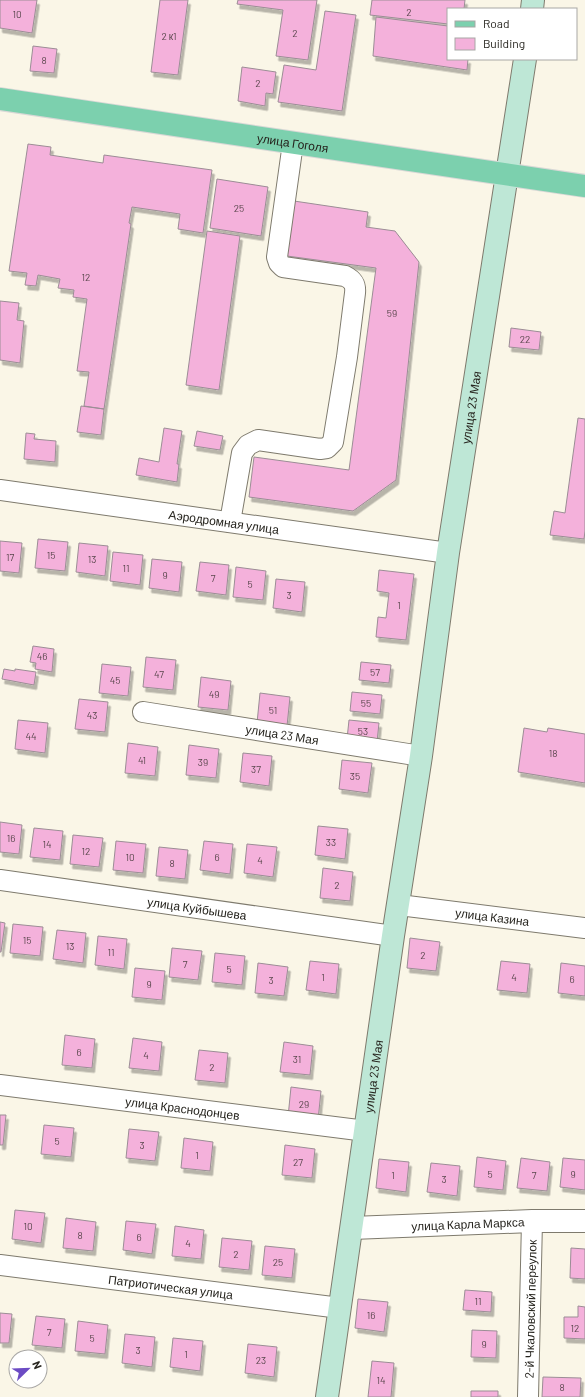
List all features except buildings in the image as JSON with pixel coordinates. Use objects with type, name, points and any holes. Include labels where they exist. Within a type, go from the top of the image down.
[{"type":"main road","name":"улица 23 Мая","points":[[327,1397],[393,936],[421,756],[448,553],[525,60]]},
{"type":"main road","name":"улица Гоголя","points":[[0,99],[585,186]]},
{"type":"street","points":[[230,522],[242,453],[248,445],[258,440],[320,449],[327,448],[332,442],[347,357],[356,293],[354,282],[345,276],[283,267],[279,263],[277,257],[293,143]]},
{"type":"street","name":"Аэродромная улица","points":[[0,490],[448,553]]},
{"type":"street","name":"улица 23 Мая","points":[[143,712],[421,756]]},
{"type":"street","name":"улица Куйбышева","points":[[0,880],[393,936]]},
{"type":"street","name":"улица Казина","points":[[399,905],[585,928]]},
{"type":"street","name":"улица Краснодонцев","points":[[0,1085],[366,1131]]},
{"type":"street","name":"улица Карла Маркса","points":[[352,1228],[532,1221],[585,1221]]},
{"type":"street","name":"2-й Чкаловский переулок","points":[[528,1397],[532,1221]]},
{"type":"street","name":"Патриотическая улица","points":[[0,1265],[340,1308]]}]
